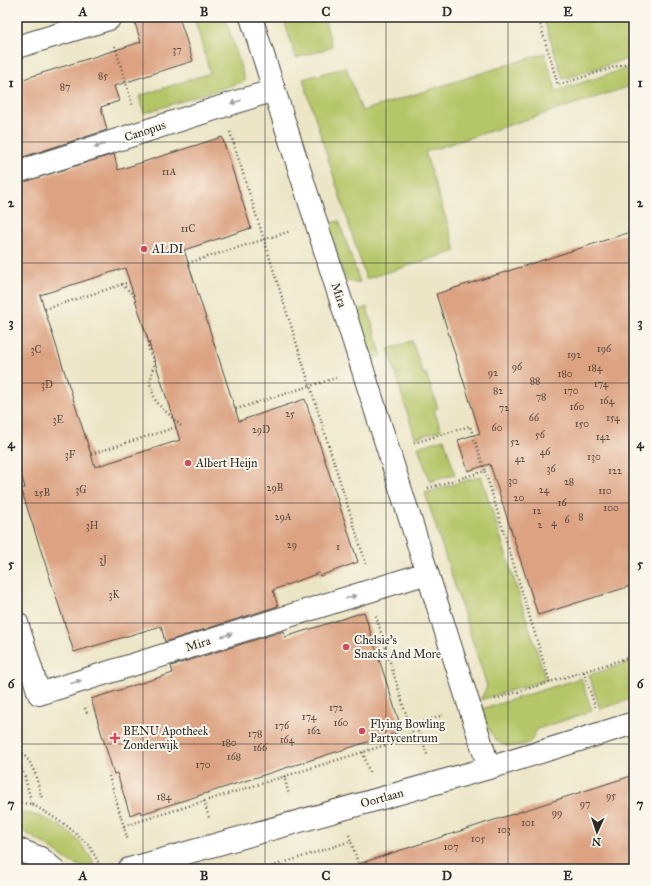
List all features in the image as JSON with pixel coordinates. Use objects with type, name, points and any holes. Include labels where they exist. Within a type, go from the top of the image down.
[{"type":"street","name":"Mira","points":[[251,17],[489,768]]},
{"type":"street","points":[[17,47],[107,18]]},
{"type":"street","name":"Canopus","points":[[17,172],[274,90]]},
{"type":"street","name":"Mira","points":[[17,624],[39,694],[427,573]]},
{"type":"street","name":"Oortlaan","points":[[129,869],[489,768],[634,723]]},
{"type":"street","points":[[17,849],[40,858],[53,869]]},
{"type":"path","points":[[538,17],[558,85],[634,61]]},
{"type":"path","points":[[107,18],[141,133]]},
{"type":"path","points":[[222,106],[372,590],[408,721],[415,730]]},
{"type":"path","points":[[45,309],[130,282]]},
{"type":"path","points":[[122,284],[134,296]]},
{"type":"path","points":[[150,342],[148,346],[154,363],[150,384],[156,402],[182,426]]},
{"type":"path","points":[[236,409],[363,369]]},
{"type":"path","points":[[389,452],[470,426],[550,683]]},
{"type":"path","points":[[91,454],[177,427]]},
{"type":"path","points":[[403,496],[485,471]]},
{"type":"path","points":[[17,477],[22,476]]},
{"type":"path","points":[[124,826],[405,739],[422,722],[634,656]]},
{"type":"path","points":[[584,672],[602,732]]},
{"type":"path","points":[[17,747],[29,761],[35,773],[42,799]]},
{"type":"path","points":[[17,762],[24,774],[32,804]]},
{"type":"path","points":[[109,776],[129,845]]},
{"type":"path","points":[[17,803],[32,804],[66,826],[89,845],[102,869]]},
{"type":"path","points":[[341,809],[360,869]]},
{"type":"path","points":[[264,869],[351,841]]},
{"type":"green space","points":[[194,17],[225,17],[245,81],[144,113],[139,96],[210,73]]},
{"type":"green space","points":[[283,17],[324,17],[332,46],[330,48],[296,58]]},
{"type":"green space","points":[[543,17],[634,17],[634,57],[563,79]]},
{"type":"green space","points":[[545,53],[556,91],[634,66],[634,85],[425,152],[456,251],[366,279],[303,79],[346,67],[362,111]]},
{"type":"green space","points":[[339,221],[360,282],[355,283],[345,279],[328,224]]},
{"type":"green space","points":[[367,307],[382,356],[371,360],[357,318],[362,309]]},
{"type":"green space","points":[[412,341],[423,374],[426,373],[438,408],[434,410],[441,430],[415,438],[388,349]]},
{"type":"green space","points":[[444,439],[455,474],[430,482],[418,447]]},
{"type":"green space","points":[[481,476],[546,680],[480,700],[487,687],[486,683],[425,493]]},
{"type":"green space","points":[[634,661],[634,698],[600,709],[589,675]]},
{"type":"green space","points":[[581,678],[592,711],[538,729],[530,742],[524,744],[507,746],[496,740],[492,735],[482,709]]},
{"type":"green space","points":[[17,811],[47,819],[74,836],[92,858],[93,865],[81,866],[68,861],[46,845],[24,832],[17,826]]},
{"type":"building","points":[[133,17],[179,17],[193,61],[114,86],[119,101],[101,107],[107,130],[17,159],[17,81],[141,42]]},
{"type":"building","points":[[222,137],[251,228],[184,250],[239,421],[305,399],[358,562],[320,576],[319,573],[273,590],[278,606],[165,642],[161,626],[74,652],[21,489],[25,488],[17,461],[17,184],[114,154],[118,170]],"holes":[[[125,268],[180,440],[95,467],[40,295]]]},
{"type":"building","points":[[634,231],[634,585],[538,615],[490,464],[468,471],[458,440],[480,433],[436,294]]},
{"type":"building","points":[[364,612],[402,731],[141,814],[140,811],[130,815],[117,773],[114,774],[91,699],[173,673],[171,666],[284,631],[285,637]]},
{"type":"building","points":[[634,775],[634,869],[359,869],[358,864]]},
{"type":"place","name":"ALDI","points":[[144,249]]},
{"type":"place","name":"Albert Heijn","points":[[188,463]]},
{"type":"place","name":"Chelsie's Snacks And More","points":[[346,647]]},
{"type":"place","name":"Flying Bowling Partycentrum","points":[[362,731]]},
{"type":"place","name":"BENU Apotheek Zonderwijk","points":[[115,738]]}]
